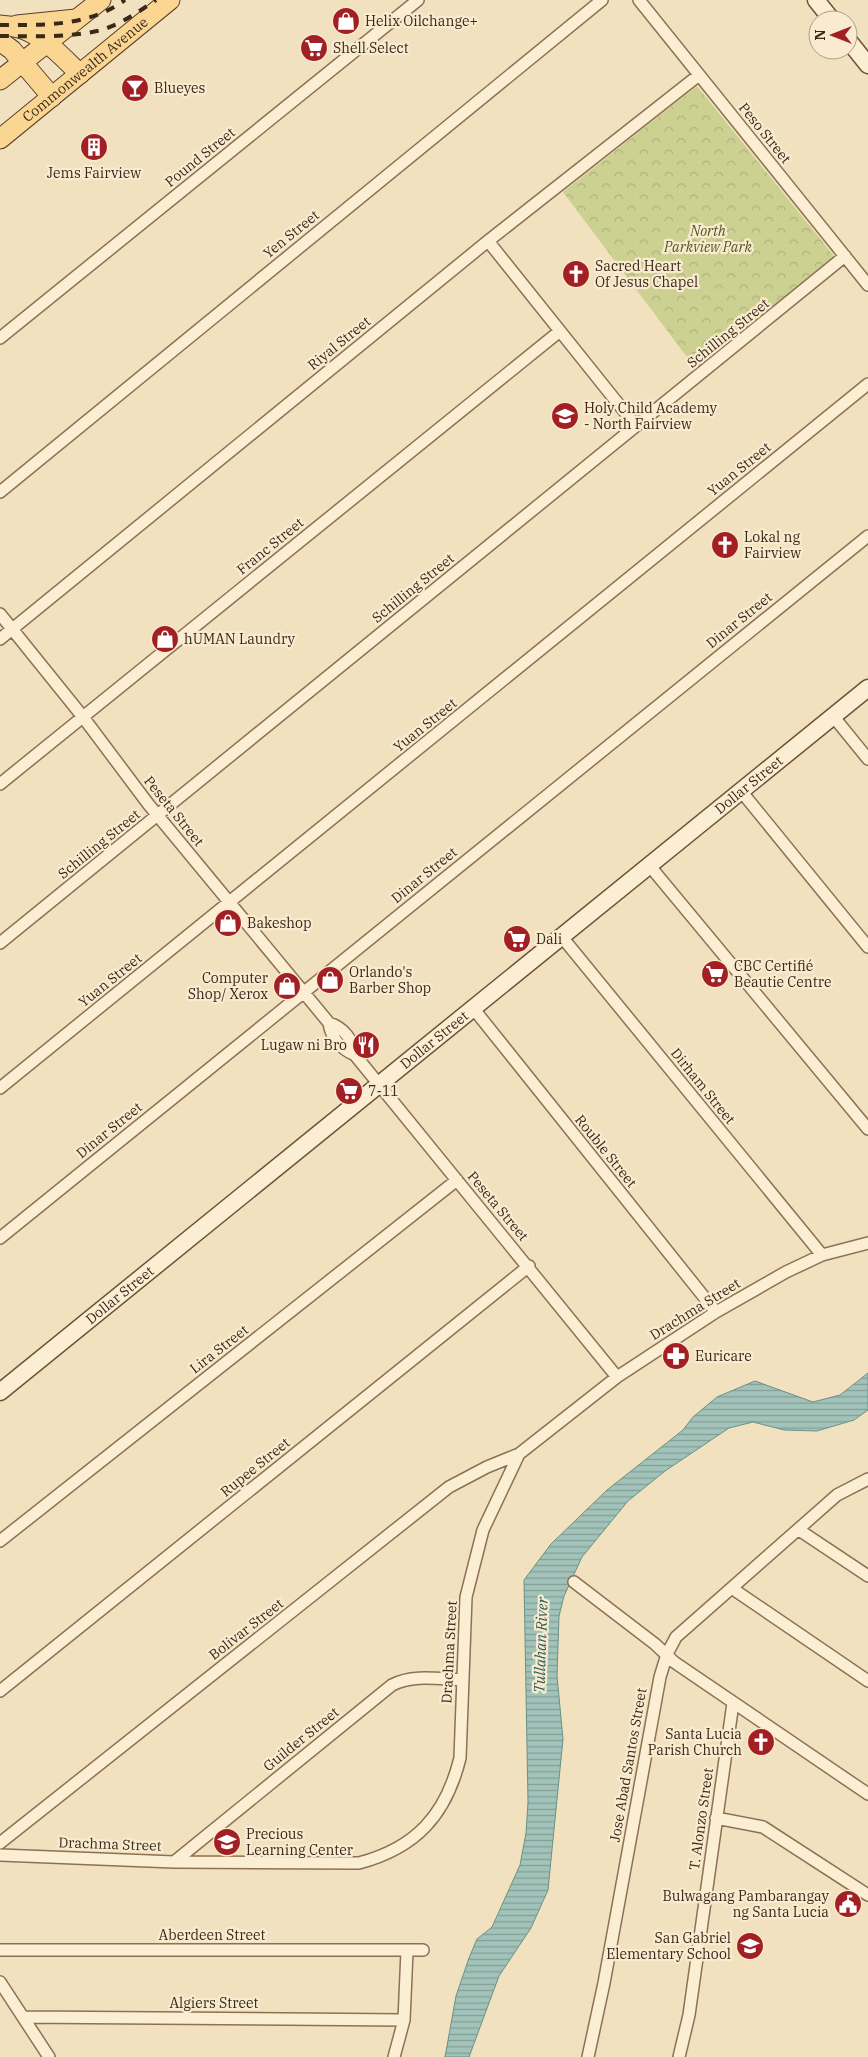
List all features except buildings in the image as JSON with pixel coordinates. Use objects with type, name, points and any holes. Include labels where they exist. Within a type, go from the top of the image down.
[{"type":"main road","points":[[0,80],[101,0]]},
{"type":"main road","name":"Commonwealth Avenue","points":[[0,139],[170,0]]},
{"type":"main road","points":[[5,25],[77,19]]},
{"type":"main road","points":[[5,25],[31,31],[46,42],[80,74]]},
{"type":"main road","points":[[0,42],[22,62],[52,96]]},
{"type":"street","name":"Pound Street","points":[[0,338],[418,0]]},
{"type":"street","name":"Yen Street","points":[[0,492],[602,0]]},
{"type":"street","name":"Peso Street","points":[[639,0],[868,285]]},
{"type":"street","points":[[816,0],[824,10]]},
{"type":"street","points":[[858,53],[868,66]]},
{"type":"street","name":"Riyal Street","points":[[0,639],[488,241],[699,75]]},
{"type":"street","points":[[488,241],[636,426]]},
{"type":"street","name":"Schilling Street","points":[[0,943],[845,256]]},
{"type":"street","name":"Franc Street","points":[[0,784],[560,330]]},
{"type":"street","name":"Yuan Street","points":[[0,1088],[868,384]]},
{"type":"street","name":"Dinar Street","points":[[0,1238],[868,536]]},
{"type":"street","name":"Peseta Street","points":[[0,614],[83,717],[158,816],[304,991],[329,1023],[331,1034],[334,1038],[345,1051],[355,1055],[617,1377]]},
{"type":"street","name":"Dollar Street","points":[[0,1392],[868,688]]},
{"type":"street","points":[[833,716],[868,759]]},
{"type":"street","points":[[742,791],[868,947]]},
{"type":"street","points":[[649,865],[868,1129]]},
{"type":"street","name":"Dirham Street","points":[[562,937],[822,1255]]},
{"type":"street","name":"Rouble Street","points":[[473,1008],[716,1312]]},
{"type":"street","name":"Lira Street","points":[[0,1541],[457,1180]]},
{"type":"street","name":"Drachma Street","points":[[0,1855],[174,1862],[359,1863],[378,1858],[404,1844],[424,1829],[434,1817],[444,1802],[454,1780],[460,1758],[462,1680],[470,1579],[483,1530],[519,1454],[617,1377],[716,1312],[786,1272],[822,1255],[868,1242]]},
{"type":"street","name":"Rupee Street","points":[[0,1691],[528,1266]]},
{"type":"street","name":"Bolivar Street","points":[[0,1842],[449,1487],[519,1454]]},
{"type":"street","name":"Jose Abad Santos Street","points":[[588,2057],[604,1983],[660,1677],[667,1654],[676,1637],[733,1589],[837,1495],[868,1479]]},
{"type":"street","points":[[799,1530],[868,1576]]},
{"type":"street","points":[[574,1582],[667,1654],[674,1662],[868,1794]]},
{"type":"street","points":[[733,1589],[868,1681]]},
{"type":"street","name":"Guilder Street","points":[[174,1862],[392,1685],[413,1678],[462,1680]]},
{"type":"street","name":"T. Alonzo Street","points":[[679,2057],[689,2014],[733,1703]]},
{"type":"street","points":[[716,1818],[763,1827],[868,1895]]},
{"type":"street","name":"Aberdeen Street","points":[[0,1950],[423,1950]]},
{"type":"street","points":[[394,2057],[404,2020],[407,1950]]},
{"type":"street","points":[[0,1982],[49,2057]]},
{"type":"street","name":"Algiers Street","points":[[24,2017],[404,2020]]},
{"type":"green space","name":"North Parkview Park","points":[[697,86],[834,256],[696,369],[563,192]]},
{"type":"water","name":"Tullahan River","points":[[868,1373],[868,1410],[854,1420],[817,1431],[784,1430],[753,1422],[729,1428],[665,1471],[628,1501],[582,1557],[564,1596],[559,1616],[557,1676],[563,1739],[548,1890],[531,1928],[499,1976],[469,2057],[445,2057],[456,1996],[469,1958],[477,1939],[492,1927],[520,1865],[526,1833],[528,1802],[524,1580],[551,1544],[607,1490],[683,1430],[693,1417],[717,1397],[755,1381],[813,1402],[840,1395]]},
{"type":"railway","points":[[0,25],[49,24],[81,20],[111,9],[125,0]]},
{"type":"railway","points":[[0,36],[61,36],[97,31],[121,22],[156,0]]},
{"type":"place","name":"Helix Oilchange+","points":[[346,21]]},
{"type":"place","name":"Shell Select","points":[[314,48]]},
{"type":"place","name":"Blueyes","points":[[135,88]]},
{"type":"place","name":"Jems Fairview","points":[[94,147]]},
{"type":"place","name":"Sacred Heart Of Jesus Chapel","points":[[576,274]]},
{"type":"place","name":"Holy Child Academy - North Fairview","points":[[565,416]]},
{"type":"place","name":"Lokal ng Fairview","points":[[725,545]]},
{"type":"place","name":"hUMAN Laundry","points":[[165,639]]},
{"type":"place","name":"Bakeshop","points":[[228,923]]},
{"type":"place","name":"Dali","points":[[517,939]]},
{"type":"place","name":"CBC Certifié Beautie Centre","points":[[715,974]]},
{"type":"place","name":"Orlando's Barber Shop","points":[[330,980]]},
{"type":"place","name":"Computer Shop/ Xerox","points":[[287,986]]},
{"type":"place","name":"Lugaw ni Bro","points":[[366,1045]]},
{"type":"place","name":"7-11","points":[[349,1091]]},
{"type":"place","name":"Euricare","points":[[676,1356]]},
{"type":"place","name":"Santa Lucia Parish Church","points":[[761,1742]]},
{"type":"place","name":"Precious Learning Center","points":[[227,1842]]},
{"type":"place","name":"Bulwagang Pambarangay ng Santa Lucia","points":[[848,1904]]},
{"type":"place","name":"San Gabriel Elementary School","points":[[750,1946]]}]
